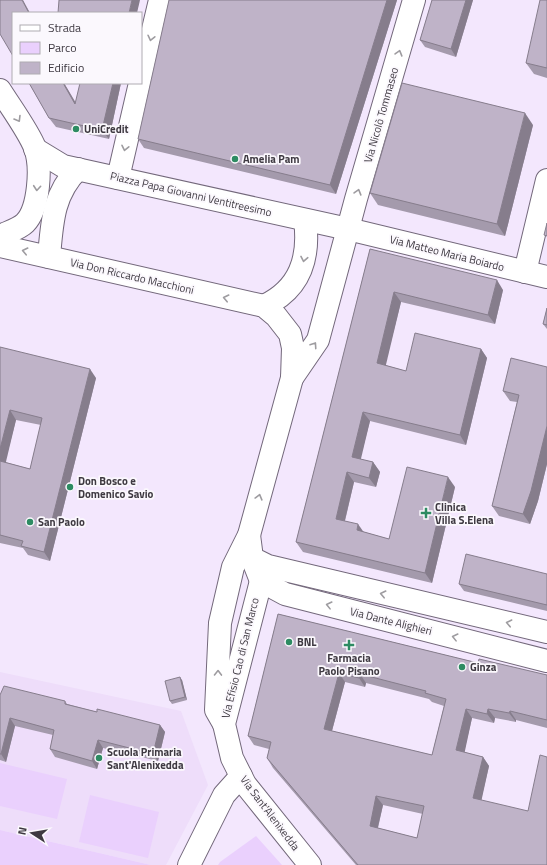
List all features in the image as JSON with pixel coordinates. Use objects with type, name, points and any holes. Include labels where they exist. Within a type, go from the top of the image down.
[{"type":"street","points":[[142,76],[160,0]]},
{"type":"street","name":"Via Nicolò Tommaseo","points":[[348,229],[414,0]]},
{"type":"street","points":[[118,178],[140,84]]},
{"type":"street","points":[[0,90],[35,149],[38,168],[38,188],[30,216],[24,224],[0,236]]},
{"type":"street","name":"Piazza Papa Giovanni Ventitreesimo","points":[[35,149],[63,166],[348,229]]},
{"type":"street","points":[[49,257],[58,197],[66,181],[78,169]]},
{"type":"street","points":[[525,272],[547,180]]},
{"type":"street","points":[[224,724],[216,710],[219,630],[234,567],[249,535],[292,378],[293,348],[290,334],[276,316],[264,306],[275,301],[291,286],[302,269],[306,249],[305,220]]},
{"type":"street","points":[[292,378],[318,340],[348,229]]},
{"type":"street","name":"Via Matteo Maria Boiardo","points":[[348,229],[547,276]]},
{"type":"street","name":"Via Don Riccardo Macchioni","points":[[0,246],[264,306]]},
{"type":"street","points":[[249,535],[252,558],[261,581]]},
{"type":"street","points":[[252,558],[278,569],[547,632]]},
{"type":"street","name":"Via Efisio Cao di San Marco","points":[[237,767],[224,724],[261,581]]},
{"type":"street","name":"Via Dante Alighieri","points":[[261,581],[285,594],[547,661]]},
{"type":"street","points":[[189,865],[237,767]]},
{"type":"street","name":"Via Sant'Alenixedda","points":[[237,767],[246,784],[310,865]]},
{"type":"shaded area","name":"Scuola Primaria Sant'Alenixedda","points":[[0,672],[181,711],[208,785],[166,865],[151,865],[0,830]]},
{"type":"green space","points":[[0,763],[67,779],[57,819],[0,806]]},
{"type":"green space","points":[[90,795],[159,812],[148,858],[79,842]]},
{"type":"green space","points":[[0,830],[151,865],[0,865]]},
{"type":"green space","points":[[256,836],[282,865],[218,865],[220,862]]},
{"type":"building","points":[[0,0],[22,0],[28,12],[12,12],[12,54],[0,34]]},
{"type":"building","points":[[59,0],[132,0],[129,12],[58,12]]},
{"type":"building","points":[[169,0],[387,0],[330,185],[138,139]]},
{"type":"building","points":[[432,0],[466,0],[451,49],[420,40]]},
{"type":"building","points":[[540,0],[547,0],[547,68],[526,63]]},
{"type":"building","points":[[402,83],[525,113],[497,224],[370,193]]},
{"type":"building","points":[[30,84],[64,84],[75,104],[80,84],[113,84],[102,130],[49,118]]},
{"type":"building","points":[[547,223],[547,236],[544,235]]},
{"type":"building","points":[[370,249],[497,280],[488,315],[394,292],[377,363],[406,371],[415,333],[481,349],[460,435],[363,412],[352,457],[373,462],[369,478],[347,472],[336,519],[358,524],[357,530],[389,539],[407,467],[448,477],[425,573],[296,542]]},
{"type":"building","points":[[547,308],[547,325],[543,324]]},
{"type":"building","points":[[0,347],[90,369],[44,552],[21,546],[23,541],[0,535],[0,461],[30,469],[42,418],[10,410],[0,449]]},
{"type":"building","points":[[511,358],[547,367],[547,426],[531,491],[523,514],[492,506],[519,395],[503,391]]},
{"type":"building","points":[[466,554],[547,574],[547,605],[459,584]]},
{"type":"building","points":[[278,614],[478,663],[479,659],[547,675],[547,720],[510,711],[509,713],[488,709],[487,714],[466,709],[456,750],[483,757],[473,798],[528,811],[540,755],[547,757],[547,865],[358,865],[267,758],[271,742],[248,736]],"holes":[[[339,673],[359,678],[360,674],[426,691],[425,693],[446,699],[432,755],[324,729]],[[376,796],[424,806],[417,838],[370,826]]]},
{"type":"building","points":[[180,677],[185,697],[170,701],[165,681]]},
{"type":"building","points":[[4,686],[65,701],[65,704],[97,712],[97,709],[160,725],[153,754],[98,740],[92,761],[50,749],[54,730],[10,718],[0,754],[0,695]]},
{"type":"place","name":"UniCredit","points":[[76,129]]},
{"type":"place","name":"Amelia Pam","points":[[235,159]]},
{"type":"place","name":"Don Bosco e Domenico Savio","points":[[70,487]]},
{"type":"place","name":"Clinica Villa S.Elena","points":[[426,513]]},
{"type":"place","name":"San Paolo","points":[[30,522]]},
{"type":"place","name":"BNL","points":[[289,642]]},
{"type":"place","name":"Farmacia Paolo Pisano","points":[[349,645]]},
{"type":"place","name":"Ginza","points":[[462,667]]},
{"type":"place","name":"Scuola Primaria Sant'Alenixedda","points":[[99,758]]}]
